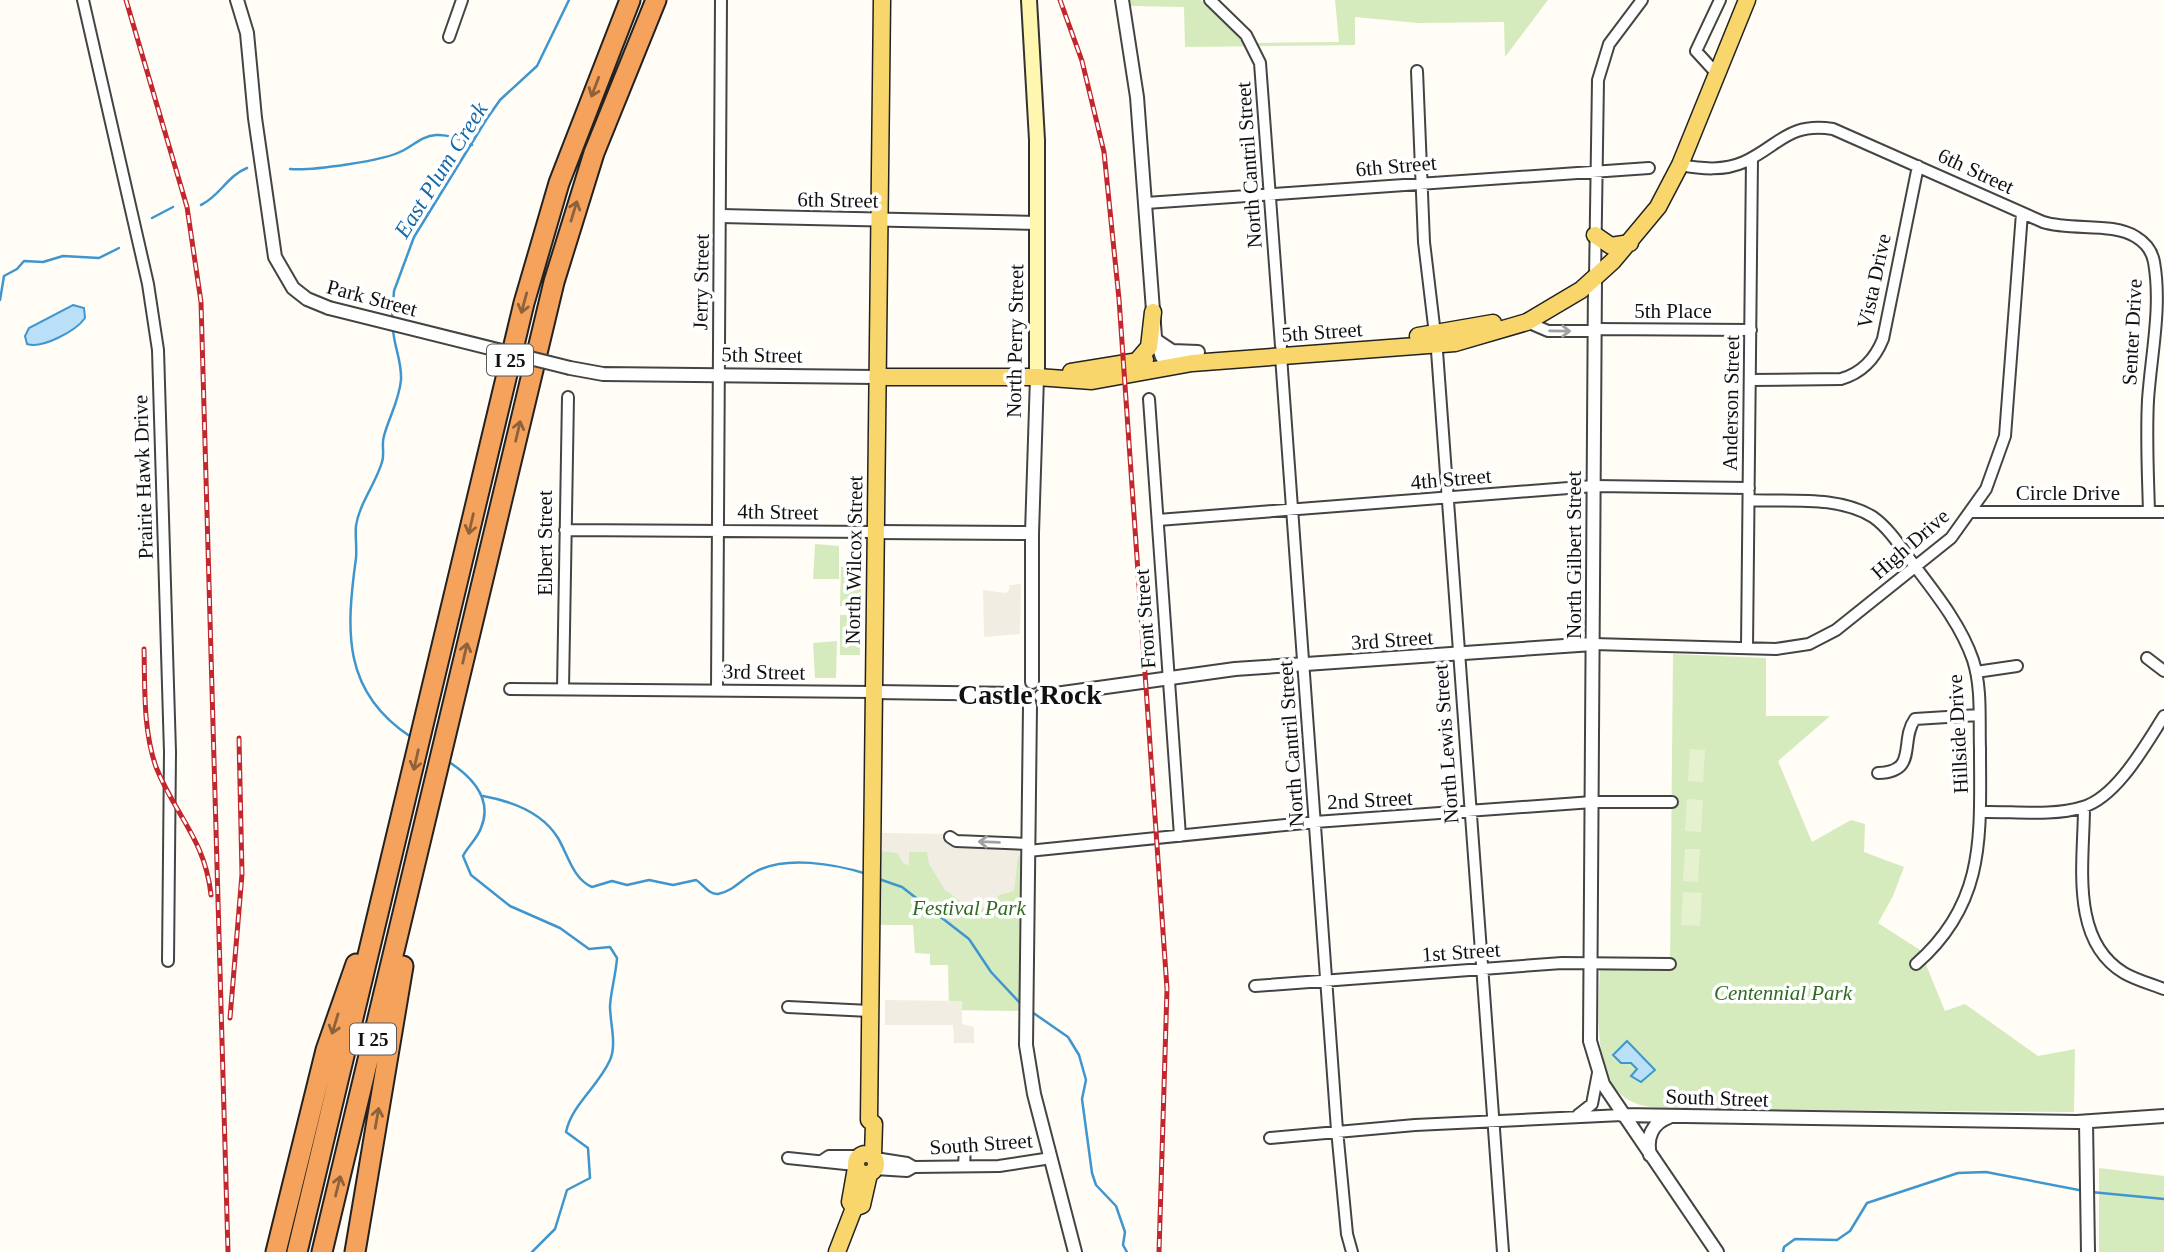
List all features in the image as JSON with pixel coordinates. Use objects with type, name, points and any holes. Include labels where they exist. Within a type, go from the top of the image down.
[{"type":"highway","name":"I 25","points":[[297,1252],[527,290],[559,183],[629,0]]},
{"type":"highway","name":"I 25","points":[[322,1252],[554,282],[577,200],[606,120],[656,0]]},
{"type":"highway","points":[[606,120],[671,0]]},
{"type":"highway","points":[[355,1252],[425,826]]},
{"type":"highway","points":[[276,1252],[326,1050],[390,867]]},
{"type":"main road","name":"North Wilcox Street","points":[[839,1252],[854,1208],[862,1205],[865,1162],[874,1124],[869,1121],[870,900],[882,0]]},
{"type":"main road","name":"North Perry Street","points":[[1029,0],[1038,223],[1037,377]]},
{"type":"main road","name":"5th Street","points":[[1037,377],[1162,356],[1195,357],[1494,334],[1527,322],[1563,303],[1595,278],[1629,243],[1658,207],[1680,165],[1747,0]]},
{"type":"main road","points":[[1595,235],[1611,246],[1629,243]]},
{"type":"main road","name":"5th Street","points":[[1436,340],[1509,317],[1595,278]]},
{"type":"main road","points":[[1137,361],[1149,346],[1153,312]]},
{"type":"main road","name":"5th Street","points":[[877,377],[1037,377],[1092,381],[1195,357]]},
{"type":"street","name":"Prairie Hawk Drive","points":[[83,0],[148,284],[158,350],[170,752],[167,961]]},
{"type":"street","name":"Park Street","points":[[237,0],[247,33],[255,118],[275,257],[293,288],[307,299],[329,308],[570,369]]},
{"type":"street","points":[[449,37],[462,0]]},
{"type":"street","name":"Jerry Street","points":[[717,690],[720,0]]},
{"type":"street","points":[[1122,0],[1135,73],[1155,337],[1162,356]]},
{"type":"street","name":"North Cantril Street","points":[[1210,0],[1246,35],[1258,56],[1306,665],[1337,1130],[1347,1234],[1352,1252]]},
{"type":"street","name":"North Gilbert Street","points":[[1642,0],[1609,44],[1598,80],[1589,1031],[1598,1073],[1622,1115],[1717,1252]]},
{"type":"street","points":[[1717,74],[1696,51],[1720,0]]},
{"type":"street","name":"North Lewis Street","points":[[1417,72],[1424,242],[1436,340],[1503,1252]]},
{"type":"street","name":"6th Street","points":[[1680,165],[1724,168],[1752,158],[1791,132],[1817,127],[1851,134],[2022,213]]},
{"type":"street","name":"Anderson Street","points":[[1746,648],[1752,158]]},
{"type":"street","name":"Vista Drive","points":[[1750,380],[1841,379],[1855,375],[1872,360],[1883,339],[1918,166]]},
{"type":"street","name":"6th Street","points":[[1146,203],[1648,167]]},
{"type":"street","name":"Senter Drive","points":[[2022,213],[2061,227],[2124,231],[2143,242],[2151,253],[2155,273],[2155,338],[2148,407],[2149,512]]},
{"type":"street","name":"High Drive","points":[[1746,648],[1785,648],[1822,640],[1916,568],[1951,538],[1972,512],[1990,481],[2007,424],[2022,213]]},
{"type":"street","name":"6th Street","points":[[721,216],[1038,223]]},
{"type":"street","name":"5th Place","points":[[1527,322],[1548,331],[1751,330]]},
{"type":"street","points":[[1155,337],[1165,349],[1195,357]]},
{"type":"street","name":"5th Street","points":[[570,369],[603,374],[877,377]]},
{"type":"street","name":"North Perry Street","points":[[1032,682],[1032,533],[1037,377]]},
{"type":"street","name":"Elbert Street","points":[[563,690],[568,397]]},
{"type":"street","name":"Front Street","points":[[1149,400],[1180,836]]},
{"type":"street","name":"4th Street","points":[[1158,520],[1594,486],[1749,494]]},
{"type":"street","name":"Hillside Drive","points":[[1749,494],[1850,506],[1881,523],[1959,630],[1976,672],[1979,715],[1979,849],[1966,895],[1945,930],[1916,964]]},
{"type":"street","name":"Circle Drive","points":[[1972,512],[2164,512]]},
{"type":"street","name":"4th Street","points":[[565,530],[1032,533]]},
{"type":"street","name":"3rd Street","points":[[1041,696],[1104,690],[1168,676],[1593,644],[1746,648]]},
{"type":"street","points":[[2147,658],[2164,671]]},
{"type":"street","points":[[1976,672],[2017,666]]},
{"type":"street","points":[[1032,682],[1040,688],[1041,696],[1037,703],[1030,706],[1020,701],[1017,694],[1023,684],[1032,682]]},
{"type":"street","name":"3rd Street","points":[[510,689],[1017,694]]},
{"type":"street","points":[[1030,706],[1026,1045],[1030,1075],[1075,1252]]},
{"type":"street","points":[[1878,773],[1893,772],[1901,765],[1915,719],[1979,715]]},
{"type":"street","points":[[1980,812],[2084,807],[2105,793],[2135,761],[2164,716]]},
{"type":"street","name":"2nd Street","points":[[950,837],[956,841],[1029,847],[1180,836],[1315,822],[1470,813],[1593,802],[1672,802]]},
{"type":"street","points":[[2084,807],[2084,898],[2092,937],[2106,959],[2122,972],[2164,989]]},
{"type":"street","name":"1st Street","points":[[1255,986],[1590,962],[1670,964]]},
{"type":"street","points":[[788,1007],[870,1010]]},
{"type":"street","points":[[1574,1116],[1592,1104],[1598,1073]]},
{"type":"street","name":"South Street","points":[[1270,1138],[1337,1130],[1574,1116],[2086,1122],[2164,1116]]},
{"type":"street","points":[[1651,1158],[1648,1140],[1652,1130],[1660,1121],[1670,1116]]},
{"type":"street","points":[[2086,1122],[2088,1252]]},
{"type":"street","points":[[964,1166],[965,1147]]},
{"type":"street","name":"South Street","points":[[788,1158],[823,1160],[829,1156],[907,1171],[914,1167],[1006,1165],[1051,1158]]},
{"type":"green space","points":[[1129,0],[1201,0],[1245,43],[1339,42],[1335,0],[1548,0],[1505,57],[1504,22],[1418,23],[1355,17],[1355,45],[1185,47],[1184,7],[1131,6]]},
{"type":"green space","points":[[815,544],[839,546],[839,579],[813,579]]},
{"type":"green space","points":[[841,567],[861,567],[861,607],[840,606]]},
{"type":"green space","points":[[840,615],[861,615],[860,655],[840,655]]},
{"type":"green space","points":[[837,641],[836,678],[815,678],[813,643]]},
{"type":"green space","name":"Centennial Park","points":[[1673,654],[1766,658],[1766,716],[1830,716],[1778,761],[1812,842],[1851,820],[1865,824],[1864,852],[1904,867],[1893,896],[1878,923],[1920,950],[1945,1011],[1965,1004],[2038,1056],[2075,1049],[2074,1112],[1667,1108],[1635,1103],[1620,1094],[1603,1061],[1599,1020],[1600,962],[1670,964]]},
{"type":"green space","points":[[1690,749],[1705,750],[1703,782],[1688,781]]},
{"type":"green space","points":[[1687,799],[1703,800],[1701,832],[1685,831]]},
{"type":"green space","name":"Festival Park","points":[[871,833],[946,835],[948,850],[1028,851],[1027,1011],[949,1010],[948,965],[930,965],[930,954],[915,953],[913,925],[870,925]]},
{"type":"green space","points":[[1685,849],[1700,849],[1698,882],[1683,881]]},
{"type":"green space","points":[[1683,892],[1702,893],[1700,926],[1681,925]]},
{"type":"green space","points":[[2099,1168],[2164,1176],[2164,1252],[2099,1252]]},
{"type":"shaded area","points":[[1021,584],[1020,634],[984,637],[983,590],[1006,593],[1009,585]]},
{"type":"shaded area","points":[[877,833],[947,834],[1021,849],[1023,856],[1018,857],[1014,891],[999,895],[996,900],[988,900],[985,908],[967,906],[945,890],[929,864],[927,852],[909,852],[909,865],[904,864],[897,853],[878,851]]},
{"type":"shaded area","points":[[885,1000],[962,1001],[962,1024],[974,1027],[974,1043],[954,1043],[953,1025],[885,1025]]},
{"type":"water","points":[[73,305],[84,308],[85,318],[81,323],[50,341],[27,344],[25,336],[29,328]]},
{"type":"water","points":[[1627,1041],[1655,1070],[1641,1082],[1631,1076],[1637,1069],[1631,1063],[1621,1063],[1613,1055]]},
{"type":"waterway","name":"East Plum Creek","points":[[392,318],[394,291],[414,237],[500,100],[537,66],[569,0]]},
{"type":"waterway","points":[[290,169],[364,162],[393,155],[422,139],[436,135],[450,136],[472,145]]},
{"type":"waterway","points":[[201,205],[247,168]]},
{"type":"waterway","points":[[152,218],[173,207]]},
{"type":"waterway","points":[[0,300],[4,276],[17,269],[24,261],[43,262],[63,256],[99,258],[119,248]]},
{"type":"waterway","name":"East Plum Creek","points":[[393,329],[401,380],[383,439],[382,462],[360,510],[356,526],[351,635],[361,680],[372,700],[388,719],[411,737]]},
{"type":"waterway","name":"East Plum Creek","points":[[446,760],[471,780],[482,797],[484,806],[481,828],[463,856],[471,875],[510,906],[560,928],[589,949],[610,947],[617,958],[610,1006],[612,1054],[605,1070],[574,1113],[566,1132],[588,1148],[590,1178],[567,1190],[555,1229],[532,1252]]},
{"type":"waterway","points":[[483,796],[525,809],[543,821],[558,838],[580,878],[592,887],[612,881],[627,885],[649,880],[673,885],[696,880],[709,891],[718,894],[728,891],[767,867],[795,863],[825,864],[867,874]]},
{"type":"waterway","points":[[876,878],[902,887],[969,939],[991,972],[1021,1004]]},
{"type":"waterway","points":[[1032,1012],[1068,1037],[1079,1055],[1086,1080],[1082,1099],[1092,1173],[1096,1185],[1116,1206],[1125,1232],[1123,1245],[1127,1252]]},
{"type":"waterway","points":[[1783,1252],[1784,1247],[1795,1239],[1837,1240],[1850,1231],[1867,1203],[1958,1173],[1986,1172],[2084,1191]]},
{"type":"waterway","points":[[2091,1192],[2164,1199]]},
{"type":"railway","points":[[126,0],[187,207],[201,302],[228,1252]]},
{"type":"railway","points":[[1060,0],[1082,61],[1104,152],[1119,299],[1167,989],[1159,1252]]},
{"type":"railway","points":[[144,649],[146,709],[152,753],[164,784],[203,858],[211,895]]},
{"type":"railway","points":[[230,1018],[242,874],[239,738]]},
{"type":"district","name":"Castle Rock","points":[[1030,694]]}]
